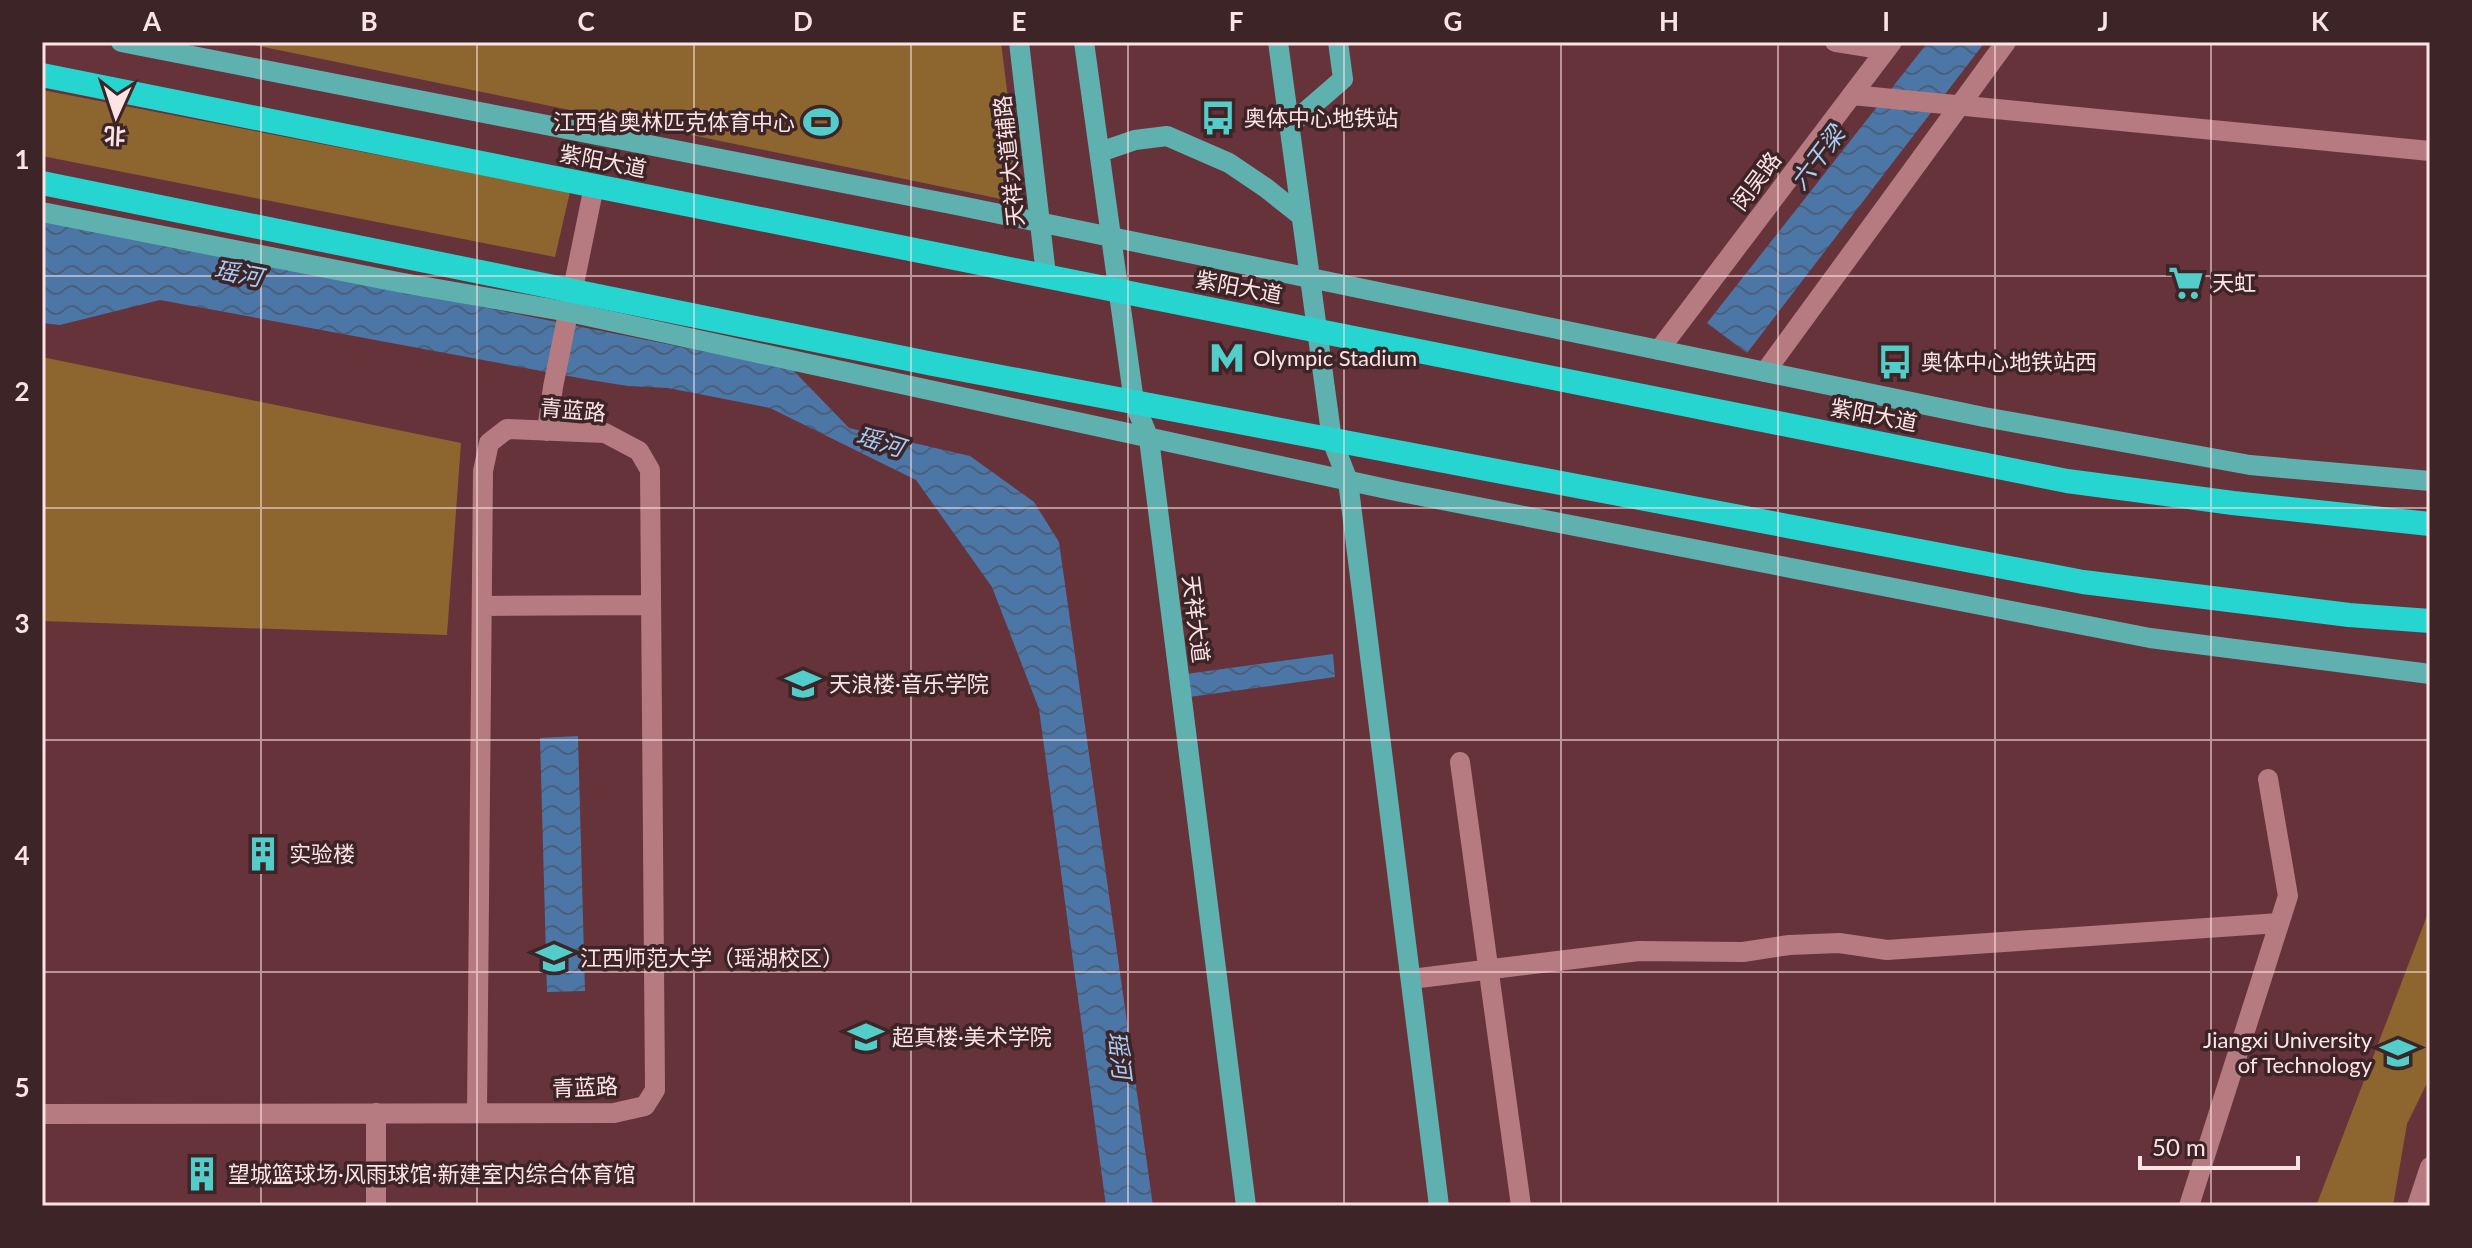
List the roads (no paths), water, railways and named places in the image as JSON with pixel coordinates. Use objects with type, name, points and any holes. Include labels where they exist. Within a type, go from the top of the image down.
[{"type":"highway","name":"紫阳大道","points":[[42,75],[2067,481],[2430,524]]},
{"type":"highway","points":[[42,183],[571,301],[1134,402],[2083,582],[2349,615],[2430,621]]},
{"type":"main road","points":[[121,42],[1110,237],[1984,417],[2250,465],[2430,481]]},
{"type":"main road","name":"天祥大道辅路","points":[[1019,42],[1046,275]]},
{"type":"main road","name":"天祥大道","points":[[1084,42],[1134,402],[1149,439],[1246,1206]]},
{"type":"main road","points":[[1278,42],[1332,440],[1348,481],[1439,1206]]},
{"type":"main road","points":[[1290,125],[1343,79],[1338,42]]},
{"type":"main road","points":[[1100,152],[1135,140],[1167,136],[1229,163],[1300,215]]},
{"type":"main road","points":[[42,212],[403,283],[571,301],[1149,439],[2150,638],[2430,674]]},
{"type":"street","points":[[1835,42],[1889,46]]},
{"type":"street","points":[[1765,372],[2006,42]]},
{"type":"street","name":"闵吴路","points":[[1659,350],[1889,46]]},
{"type":"street","points":[[1852,95],[2430,151]]},
{"type":"street","points":[[547,431],[594,186]]},
{"type":"street","name":"青蓝路","points":[[42,1114],[614,1113],[645,1106],[655,1090],[650,470],[639,451],[605,433],[507,429],[489,443],[483,471],[477,1113]]},
{"type":"street","points":[[482,606],[651,605]]},
{"type":"street","points":[[1460,762],[1521,1206]]},
{"type":"street","points":[[2189,1206],[2288,896],[2268,779]]},
{"type":"street","points":[[1411,979],[1639,951],[1743,952],[1789,945],[1839,943],[1887,950],[2279,923]]},
{"type":"street","points":[[376,1113],[376,1206]]},
{"type":"street","points":[[2417,1206],[2430,1167]]},
{"type":"water","points":[[1928,42],[1985,42],[1747,353],[1707,323]]},
{"type":"water","name":"瑶河","points":[[42,219],[792,369],[849,428],[970,456],[1034,502],[1059,542],[1153,1206],[1106,1206],[1039,709],[992,587],[916,480],[770,408],[668,388],[590,380],[160,300],[60,325],[42,323]]},
{"type":"water","points":[[1333,654],[1335,677],[1189,697],[1186,674]]},
{"type":"water","points":[[578,736],[585,991],[547,992],[540,738]]},
{"type":"place","name":"奥体中心地铁站","points":[[1218,118]]},
{"type":"place","name":"江西省奥林匹克体育中心","points":[[821,122]]},
{"type":"place","name":"天虹","points":[[2186,283]]},
{"type":"place","name":"Olympic Stadium","points":[[1227,358]]},
{"type":"place","name":"奥体中心地铁站西","points":[[1895,362]]},
{"type":"place","name":"天浪楼·音乐学院","points":[[803,684]]},
{"type":"place","name":"实验楼","points":[[263,854]]},
{"type":"place","name":"江西师范大学（瑶湖校区）","points":[[554,958]]},
{"type":"place","name":"超真楼·美术学院","points":[[866,1037]]},
{"type":"place","name":"Jiangxi University of Technology","points":[[2398,1053]]},
{"type":"place","name":"望城篮球场·风雨球馆·新建室内综合体育馆","points":[[202,1174]]},
{"type":"water label","name":"六干梁","points":[[1818,158]]}]
